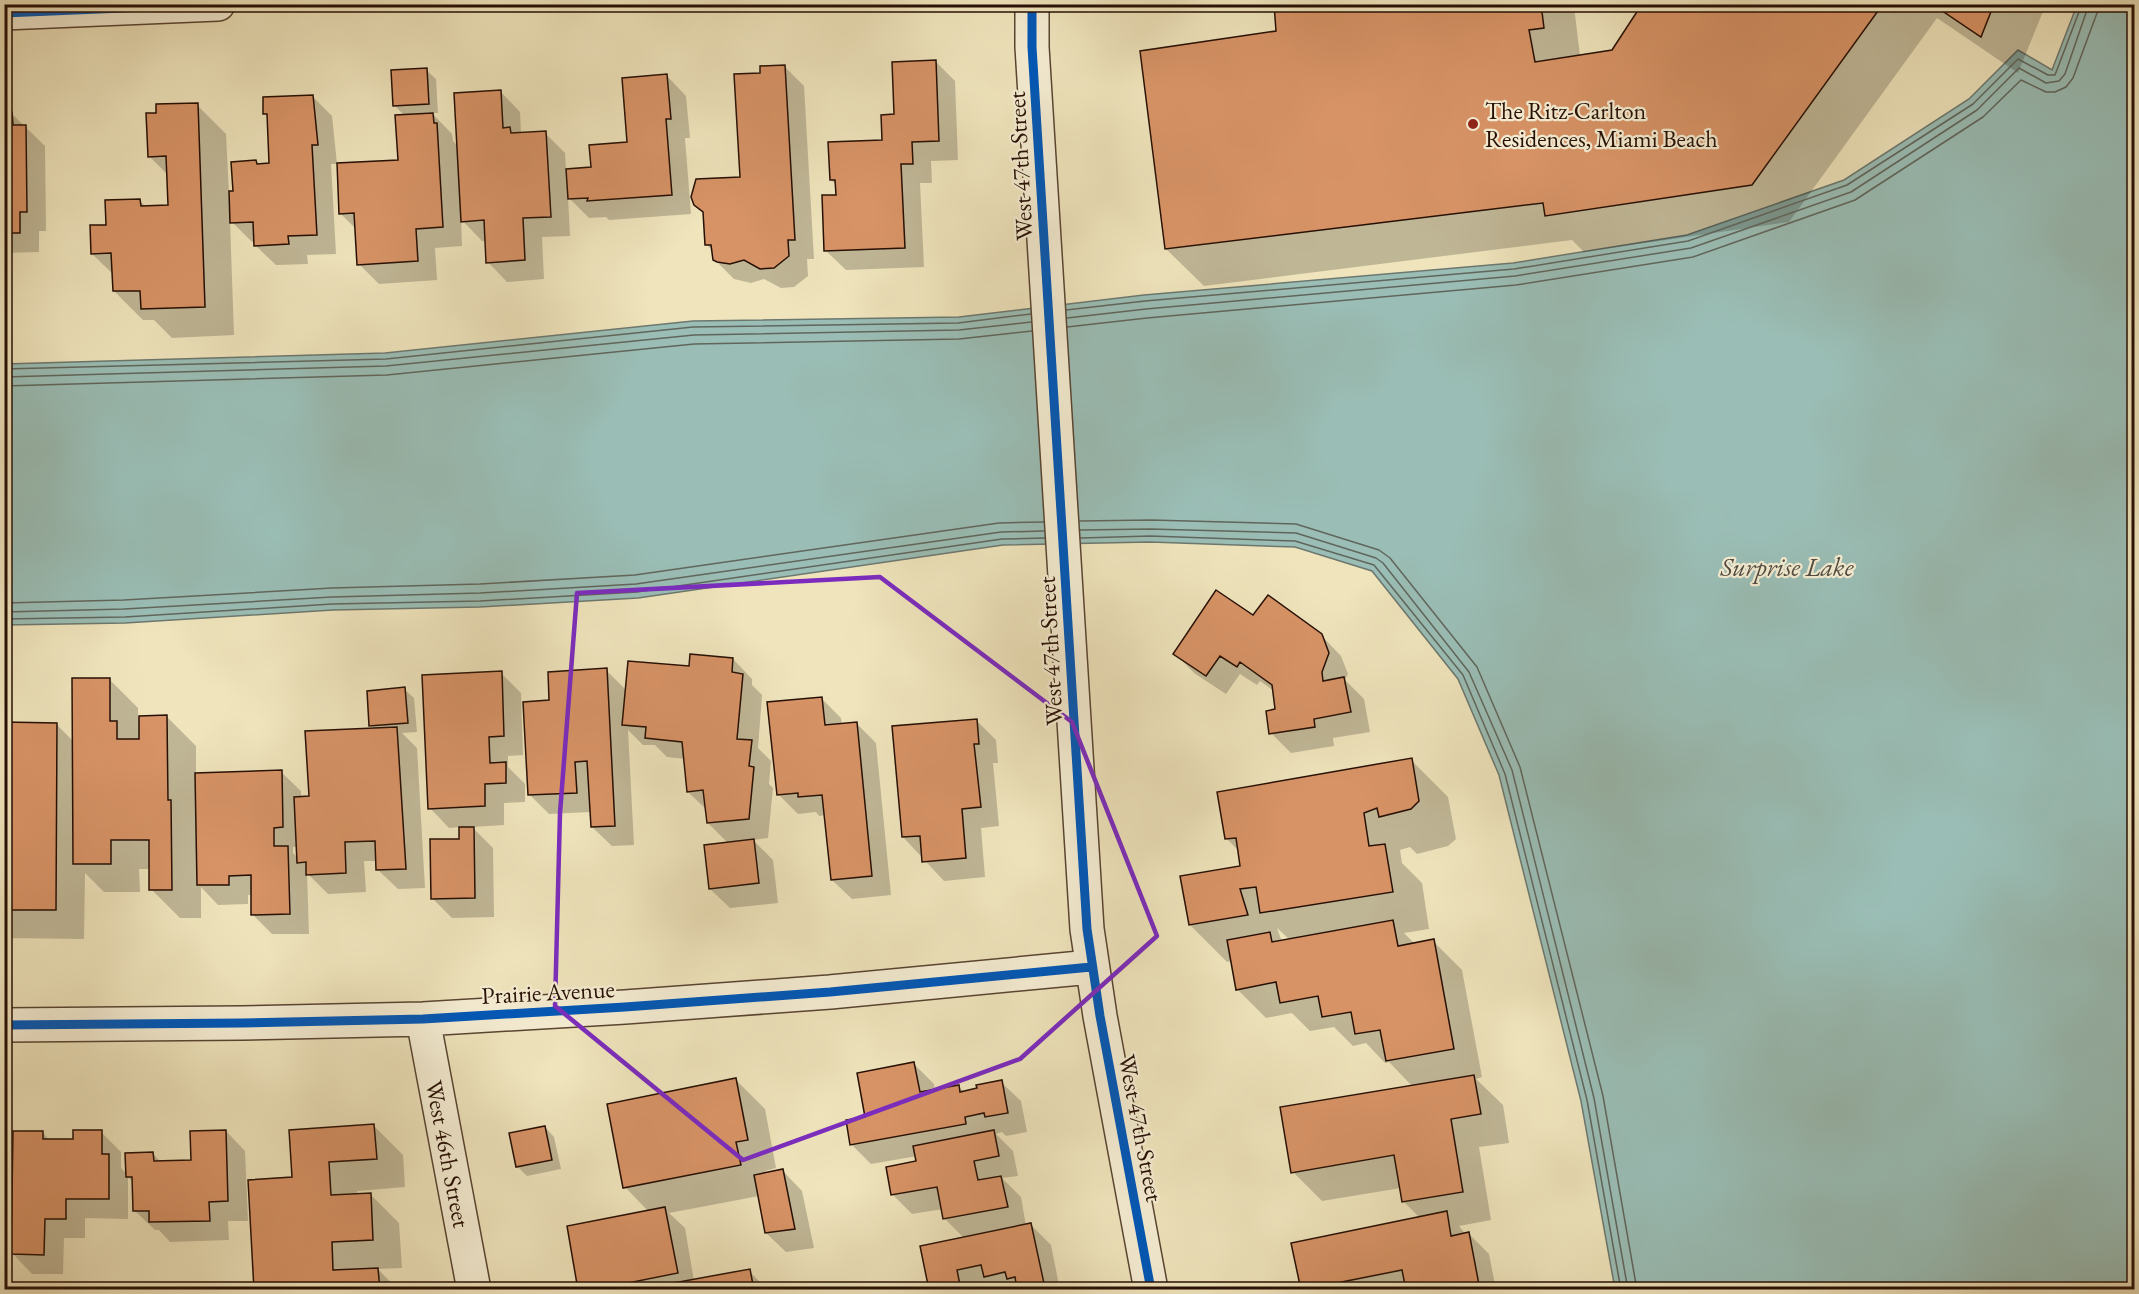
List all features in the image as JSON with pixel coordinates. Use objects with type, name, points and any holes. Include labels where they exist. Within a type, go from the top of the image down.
[{"type":"street","points":[[4,13],[218,4]]},
{"type":"street","name":"West 47th Street","points":[[1032,4],[1032,47],[1044,244],[1091,967],[1151,1290]]},
{"type":"street","name":"Prairie Avenue","points":[[4,1025],[423,1019],[819,993],[1091,967]]},
{"type":"street","name":"West 46th Street","points":[[423,1019],[474,1290]]},
{"type":"highlighted area","points":[[880,577],[1072,722],[1157,936],[1020,1059],[743,1160],[555,1006],[560,813],[577,593]]},
{"type":"water","name":"Surprise Lake","points":[[2077,5],[2134,5],[2134,1289],[1615,1289],[1581,1101],[1499,775],[1458,679],[1372,571],[1295,547],[1150,542],[1003,545],[638,598],[480,607],[333,610],[125,623],[5,625],[4,364],[385,353],[693,321],[959,317],[1144,295],[1513,263],[1687,235],[1844,180],[1969,99],[2018,50],[2052,70]]},
{"type":"building","name":"The Ritz-Carlton Residences, Miami Beach","points":[[1274,4],[1541,4],[1544,28],[1529,30],[1535,62],[1612,50],[1642,4],[1883,4],[1752,185],[1545,216],[1543,203],[1165,249],[1140,51],[1276,31]]},
{"type":"building","points":[[1932,4],[1994,4],[1981,37]]},
{"type":"building","points":[[936,60],[939,141],[912,142],[913,164],[901,164],[905,248],[824,251],[822,195],[836,195],[835,180],[830,180],[828,142],[882,140],[881,115],[894,114],[892,62]]},
{"type":"building","points":[[785,65],[795,240],[788,240],[789,256],[774,268],[760,269],[744,260],[730,264],[717,262],[713,260],[711,245],[705,245],[703,212],[694,205],[691,197],[696,179],[740,177],[734,74],[760,73],[760,66]]},
{"type":"building","points":[[427,68],[429,104],[393,106],[391,70]]},
{"type":"building","points":[[667,74],[671,119],[666,119],[672,195],[587,201],[588,198],[568,199],[566,169],[591,167],[589,145],[627,142],[622,78]]},
{"type":"building","points":[[501,90],[503,128],[510,127],[511,133],[546,131],[551,217],[523,218],[525,260],[486,263],[484,220],[461,222],[454,93]]},
{"type":"building","points":[[313,95],[318,145],[312,145],[317,235],[288,236],[289,244],[254,246],[253,222],[230,223],[229,191],[233,191],[231,162],[256,160],[257,164],[269,163],[267,114],[263,114],[263,97]]},
{"type":"building","points":[[198,103],[205,307],[141,309],[140,291],[113,291],[111,253],[91,254],[90,225],[106,225],[105,200],[140,199],[141,206],[168,205],[166,156],[148,157],[146,113],[156,113],[156,104]]},
{"type":"building","points":[[4,112],[12,112],[13,125],[26,125],[27,212],[20,212],[20,233],[4,233]]},
{"type":"building","points":[[433,113],[434,123],[437,123],[443,227],[416,229],[418,261],[357,265],[354,213],[339,214],[337,163],[398,160],[395,115]]},
{"type":"building","points":[[1216,590],[1253,615],[1268,595],[1322,634],[1329,653],[1322,672],[1323,681],[1344,677],[1351,712],[1314,719],[1315,727],[1269,734],[1266,711],[1275,709],[1272,685],[1240,662],[1237,667],[1220,656],[1206,676],[1173,654]]},
{"type":"building","points":[[690,654],[733,658],[732,672],[743,674],[737,739],[752,740],[749,766],[754,767],[749,819],[707,823],[703,790],[687,792],[682,742],[645,738],[646,727],[622,725],[628,661],[689,666]]},
{"type":"building","points":[[607,668],[615,826],[591,827],[587,761],[575,762],[577,793],[528,795],[523,702],[549,700],[548,672]]},
{"type":"building","points":[[502,671],[504,736],[489,737],[490,763],[506,762],[506,783],[485,784],[485,806],[428,809],[422,675]]},
{"type":"building","points":[[72,678],[110,678],[110,721],[117,721],[117,739],[139,739],[139,716],[167,715],[172,890],[149,890],[149,840],[111,840],[111,864],[73,864]]},
{"type":"building","points":[[405,687],[408,723],[369,726],[367,691]]},
{"type":"building","points":[[822,697],[825,725],[857,722],[872,876],[831,880],[822,795],[798,797],[798,793],[777,795],[767,702]]},
{"type":"building","points":[[977,719],[979,744],[974,744],[981,807],[962,809],[966,858],[922,862],[920,836],[902,837],[892,726]]},
{"type":"building","points":[[4,722],[57,723],[56,910],[4,910]]},
{"type":"building","points":[[397,727],[406,869],[376,870],[375,841],[345,842],[346,873],[306,875],[306,862],[297,863],[294,797],[309,796],[305,731]]},
{"type":"building","points":[[1412,758],[1419,801],[1411,809],[1379,817],[1377,808],[1364,813],[1369,846],[1385,844],[1393,892],[1260,913],[1256,887],[1240,889],[1248,915],[1189,925],[1180,876],[1240,866],[1236,838],[1225,839],[1217,792]]},
{"type":"building","points":[[282,770],[283,827],[274,828],[274,846],[288,846],[290,914],[251,915],[251,875],[229,876],[229,885],[197,885],[195,773]]},
{"type":"building","points":[[459,827],[474,827],[475,898],[431,899],[430,839],[459,839]]},
{"type":"building","points":[[754,839],[759,883],[709,889],[704,845]]},
{"type":"building","points":[[1393,920],[1398,946],[1434,939],[1454,1049],[1386,1061],[1380,1030],[1355,1034],[1351,1012],[1322,1017],[1318,996],[1280,1003],[1276,982],[1236,990],[1227,940],[1270,932],[1272,942]]},
{"type":"building","points":[[914,1062],[920,1092],[959,1085],[960,1092],[977,1088],[976,1085],[1002,1080],[1008,1113],[985,1117],[984,1113],[965,1117],[966,1124],[850,1145],[846,1120],[865,1117],[857,1073]]},
{"type":"building","points":[[1474,1075],[1481,1114],[1451,1119],[1463,1192],[1402,1202],[1394,1155],[1291,1173],[1280,1107]]},
{"type":"building","points":[[736,1078],[748,1140],[736,1142],[741,1165],[623,1188],[607,1104]]},
{"type":"building","points":[[374,1124],[377,1159],[329,1162],[331,1195],[371,1193],[373,1240],[332,1242],[333,1270],[378,1268],[380,1290],[254,1290],[248,1180],[292,1177],[289,1130]]},
{"type":"building","points":[[545,1126],[552,1160],[516,1167],[509,1133]]},
{"type":"building","points":[[73,1130],[102,1130],[102,1154],[109,1154],[109,1199],[66,1199],[66,1219],[45,1219],[44,1255],[11,1254],[13,1131],[43,1131],[43,1139],[73,1139]]},
{"type":"building","points":[[226,1130],[228,1201],[209,1202],[210,1221],[149,1222],[149,1211],[133,1211],[132,1177],[126,1177],[125,1153],[153,1152],[154,1161],[191,1160],[190,1131]]},
{"type":"building","points":[[994,1130],[999,1156],[974,1161],[978,1180],[1001,1176],[1008,1207],[943,1219],[937,1187],[891,1195],[886,1167],[916,1161],[913,1146]]},
{"type":"building","points":[[783,1169],[795,1229],[765,1233],[754,1175]]},
{"type":"building","points":[[665,1207],[678,1273],[593,1290],[578,1290],[567,1226]]},
{"type":"building","points":[[1447,1211],[1451,1236],[1469,1232],[1480,1290],[1406,1290],[1402,1270],[1301,1290],[1291,1243]]},
{"type":"building","points":[[1031,1223],[1045,1288],[1017,1290],[1015,1277],[1007,1279],[1005,1272],[984,1277],[981,1265],[957,1270],[961,1290],[929,1290],[920,1246]]},
{"type":"building","points":[[750,1269],[754,1290],[635,1290]]},
{"type":"cycle path","points":[[4,13],[218,4]]},
{"type":"cycle path","points":[[1032,4],[1032,47],[1087,929],[1100,1016],[1151,1290]]},
{"type":"cycle path","points":[[4,1025],[423,1019],[830,992],[1091,967]]},
{"type":"place","name":"The Ritz-Carlton Residences, Miami Beach","points":[[1473,124]]}]
